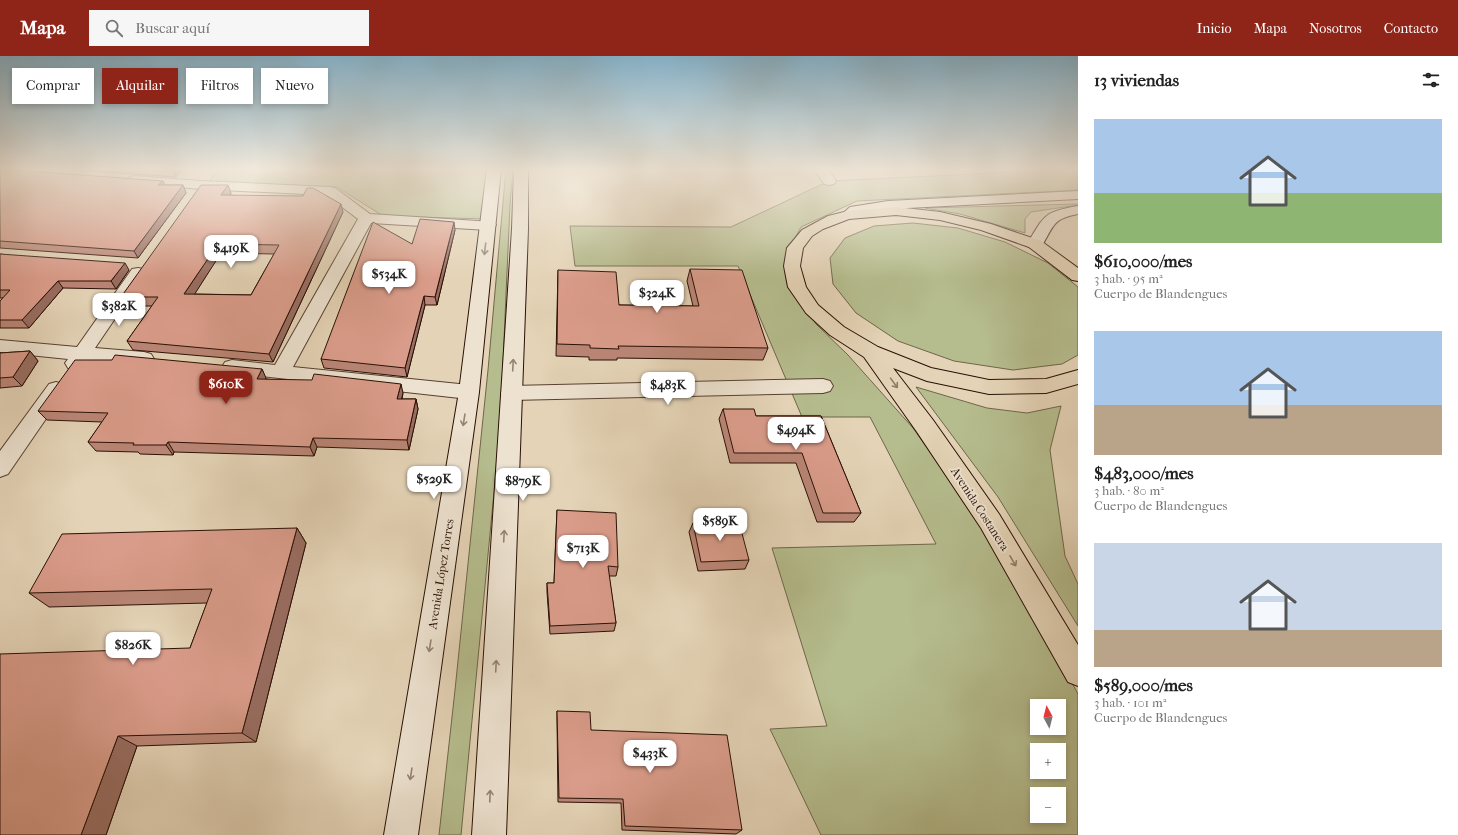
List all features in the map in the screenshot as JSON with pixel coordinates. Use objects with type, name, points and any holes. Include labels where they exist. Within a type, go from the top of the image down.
[{"type":"highway","points":[[1078,276],[1056,258],[1035,244],[986,227],[940,216],[896,211],[848,215],[833,219],[806,233],[795,248],[792,266],[797,287],[812,309],[837,331],[871,352],[927,374],[989,387],[1046,386],[1078,377]]},
{"type":"highway","points":[[1056,258],[1078,264]]},
{"type":"highway","name":"Avenida Costanera","points":[[871,352],[925,426],[990,521],[1043,615],[1078,672]]},
{"type":"main road","points":[[349,205],[366,218],[488,225]]},
{"type":"main road","name":"Avenida López Torres","points":[[401,835],[469,392],[490,205]]},
{"type":"main road","points":[[489,835],[520,205]]},
{"type":"main road","points":[[848,215],[855,210],[886,205]]},
{"type":"main road","points":[[1035,244],[1050,219],[1061,213],[1078,210]]},
{"type":"main road","points":[[280,371],[366,218]]},
{"type":"main road","points":[[0,468],[82,353],[140,263]]},
{"type":"main road","points":[[0,346],[161,360]]},
{"type":"main road","points":[[217,366],[280,371],[469,392]]},
{"type":"main road","points":[[511,393],[823,386]]},
{"type":"green space","points":[[366,205],[485,205],[485,219],[383,216]]},
{"type":"green space","points":[[503,205],[510,205],[500,430],[461,835],[439,835],[455,690],[488,370]]},
{"type":"green space","points":[[777,205],[848,205],[801,227],[788,251],[789,284],[816,324],[848,355],[913,428],[1000,552],[1078,694],[1078,835],[821,835],[770,729],[827,726],[772,548],[936,544],[870,417],[802,417],[738,266],[575,266],[570,226],[731,227]]},
{"type":"green space","points":[[1076,205],[1031,212],[1025,219],[1025,233],[960,214],[925,208]]},
{"type":"green space","points":[[913,223],[958,228],[1005,242],[1048,263],[1078,287],[1078,355],[1062,364],[1013,370],[954,361],[898,341],[856,313],[833,284],[830,258],[845,238],[874,226]]},
{"type":"green space","points":[[916,387],[987,408],[1027,413],[1061,406],[1050,450],[1065,556],[1078,584],[1078,626],[998,497]]},
{"type":"building","points":[[0,205],[168,205],[134,251],[0,241]]},
{"type":"building","points":[[186,205],[340,205],[269,354],[127,341],[158,297],[121,297]],"holes":[[[218,244],[279,245],[251,295],[184,294]]]},
{"type":"building","points":[[420,219],[454,222],[435,297],[424,296],[405,368],[321,359],[373,222],[412,244]]},
{"type":"building","points":[[0,254],[125,263],[111,281],[58,281],[22,320],[0,320],[0,301],[10,290],[0,290]]},
{"type":"building","points":[[690,269],[742,270],[768,348],[618,346],[619,349],[590,348],[590,345],[557,344],[558,270],[616,272],[619,305],[699,306]]},
{"type":"building","points":[[30,351],[13,377],[0,378],[0,353]]},
{"type":"building","points":[[115,355],[262,369],[257,379],[312,380],[314,374],[401,384],[397,399],[416,399],[407,440],[313,438],[310,447],[168,442],[166,445],[133,445],[134,443],[88,442],[108,413],[38,411],[75,360],[112,360]]},
{"type":"building","points":[[723,409],[754,409],[756,416],[821,416],[861,513],[823,513],[802,453],[734,453]]},
{"type":"building","points":[[557,510],[616,513],[618,567],[608,566],[616,623],[550,626],[547,583],[554,583]]},
{"type":"building","points":[[739,522],[749,560],[701,562],[693,523]]},
{"type":"building","points":[[297,528],[242,733],[118,736],[81,835],[0,835],[0,654],[190,648],[212,589],[29,593],[62,534]]},
{"type":"building","points":[[557,711],[590,712],[591,730],[727,735],[742,830],[625,826],[623,799],[559,798]]}]
